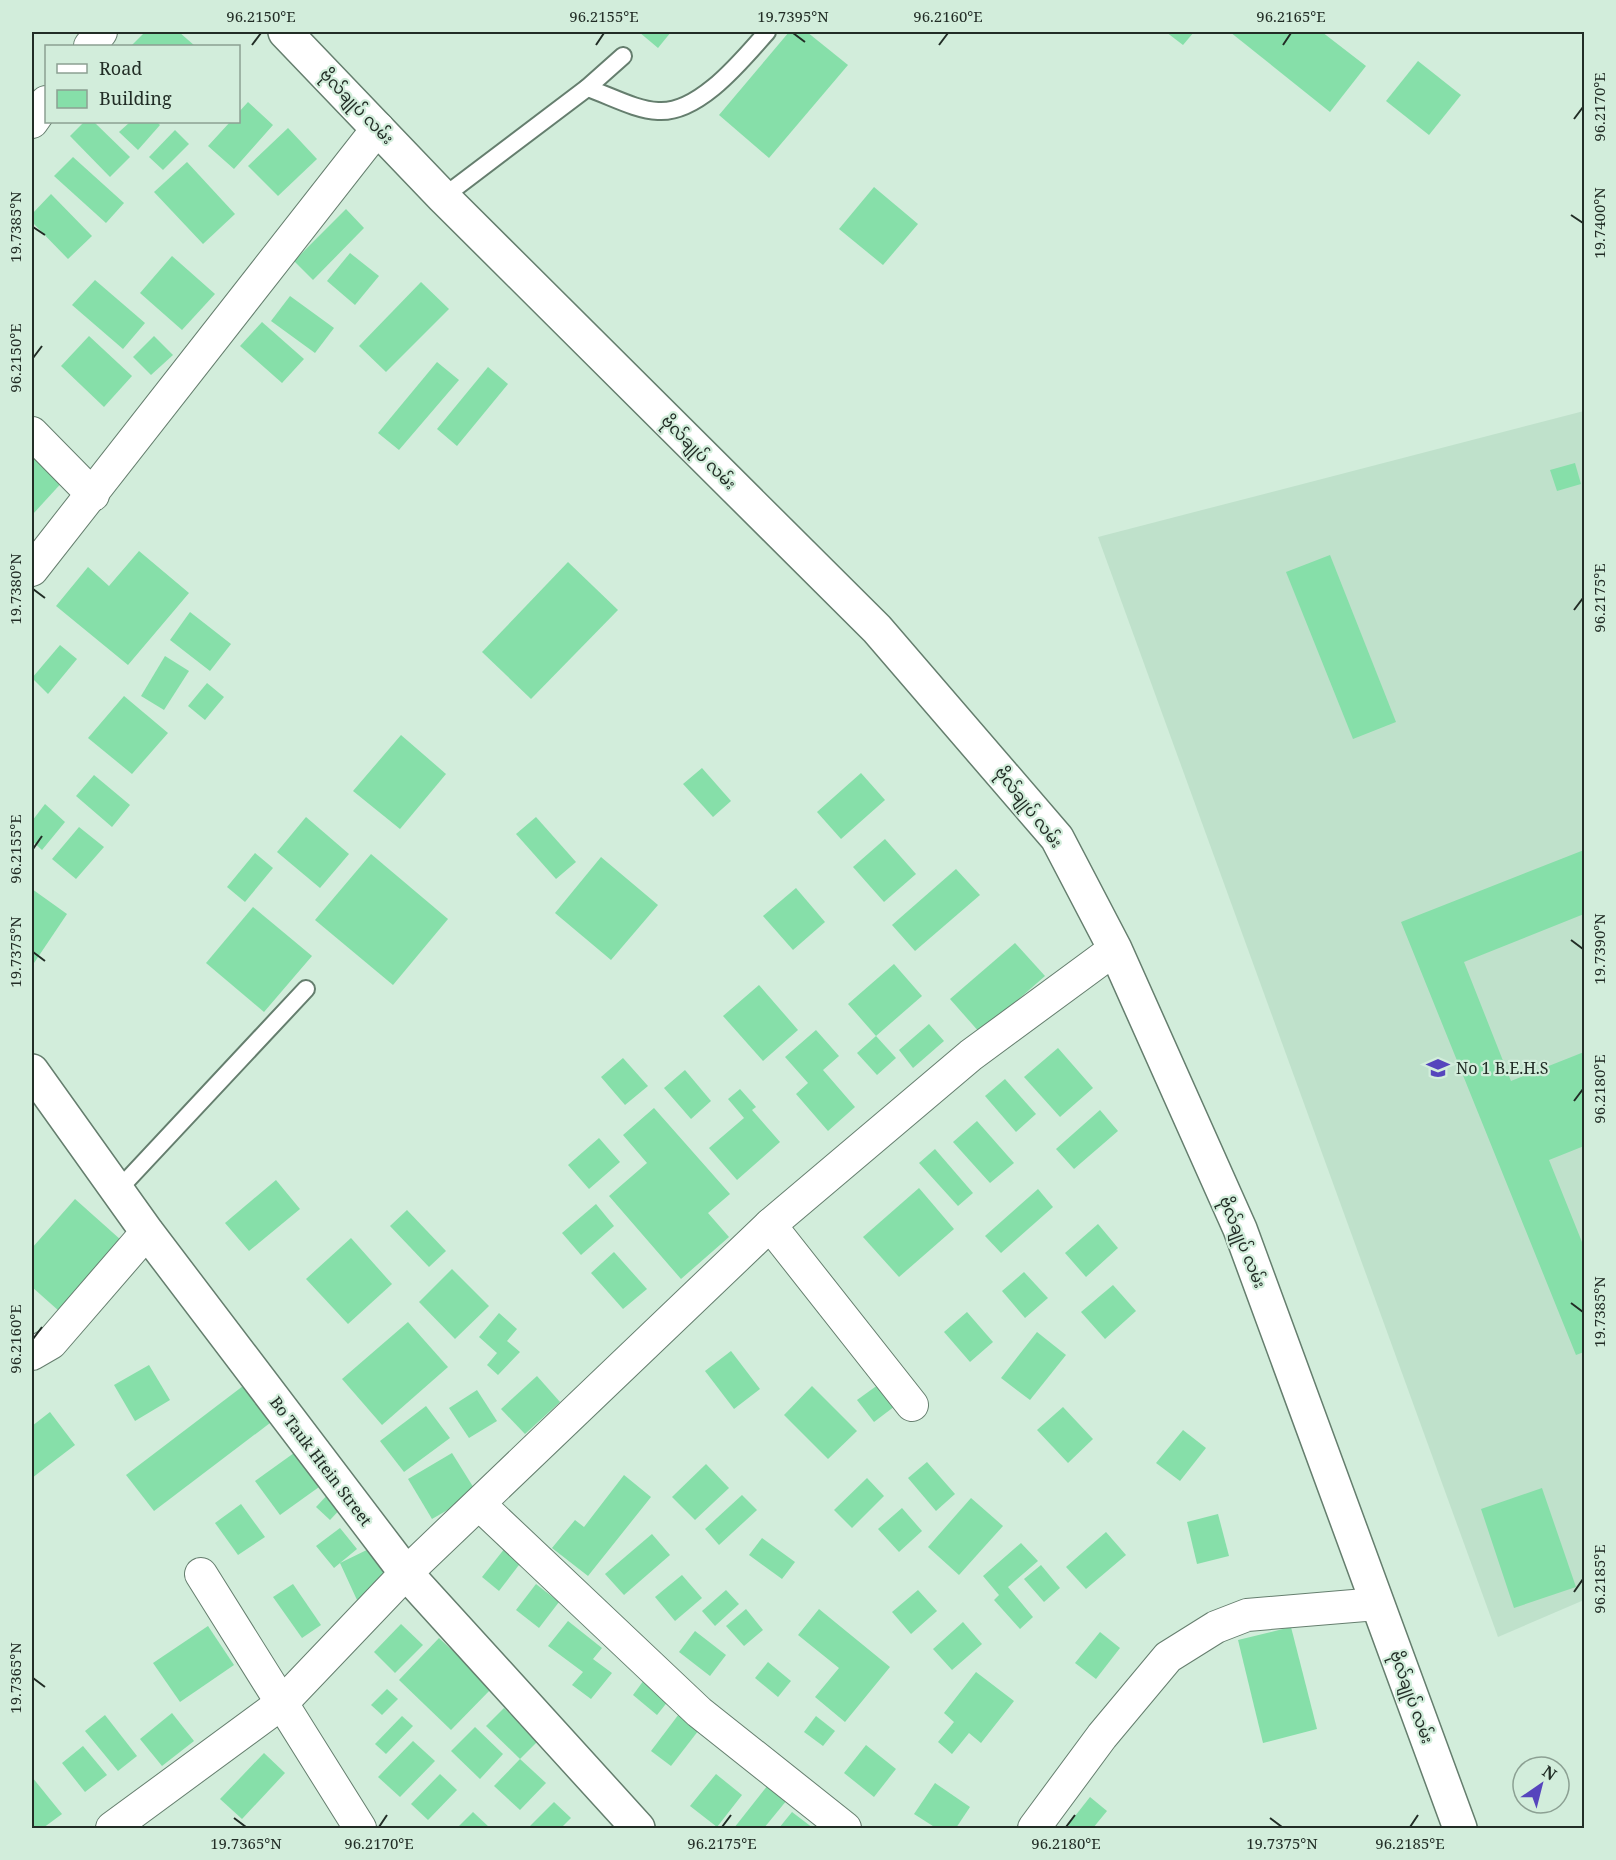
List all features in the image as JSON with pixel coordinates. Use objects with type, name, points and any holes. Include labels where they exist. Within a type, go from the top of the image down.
[{"type":"main road","name":"ဗိုလ်ချုပ် လမ်း","points":[[285,32],[443,197],[884,638],[1057,838],[1115,949],[1239,1229],[1460,1828]]},
{"type":"main road","name":"Bo Tauk Htein Street","points":[[32,1071],[147,1232],[406,1573],[638,1828]]},
{"type":"street","points":[[91,45],[101,32]]},
{"type":"street","points":[[32,122],[45,103]]},
{"type":"street","points":[[32,570],[93,495],[378,128]]},
{"type":"street","points":[[32,433],[93,495]]},
{"type":"street","points":[[112,1828],[282,1703],[406,1573],[770,1225],[971,1055],[1115,949]]},
{"type":"street","points":[[770,1225],[912,1406]]},
{"type":"street","points":[[32,1354],[51,1343],[147,1232]]},
{"type":"street","points":[[479,1504],[699,1712],[845,1828]]},
{"type":"street","points":[[201,1574],[360,1828]]},
{"type":"street","points":[[1034,1828],[1102,1736],[1168,1657],[1216,1627],[1247,1615],[1377,1604]]},
{"type":"lane","points":[[587,88],[656,111],[676,110],[692,103],[739,63],[767,32]]},
{"type":"lane","points":[[443,197],[587,88],[623,56]]},
{"type":"lane","points":[[118,1190],[306,989]]},
{"type":"shaded area","name":"No 1 B.E.H.S","points":[[1584,411],[1584,1600],[1498,1637],[1098,537]]},
{"type":"building","points":[[145,32],[179,32],[194,45],[132,45]]},
{"type":"building","points":[[639,32],[671,32],[658,48]]},
{"type":"building","points":[[789,32],[807,32],[848,65],[769,158],[719,115]]},
{"type":"building","points":[[1166,32],[1194,32],[1183,45]]},
{"type":"building","points":[[1230,32],[1322,32],[1366,66],[1330,112]]},
{"type":"building","points":[[1418,61],[1461,95],[1429,135],[1386,101]]},
{"type":"building","points":[[248,102],[273,125],[234,169],[208,146],[229,123],[240,123],[240,111]]},
{"type":"building","points":[[83,123],[95,123],[130,157],[110,177],[70,136]]},
{"type":"building","points":[[129,123],[158,123],[160,125],[138,150],[119,132]]},
{"type":"building","points":[[288,128],[317,159],[278,196],[248,166]]},
{"type":"building","points":[[175,130],[189,144],[163,170],[149,157]]},
{"type":"building","points":[[73,157],[124,203],[106,223],[54,176]]},
{"type":"building","points":[[187,162],[235,214],[203,244],[154,192]]},
{"type":"building","points":[[874,187],[918,224],[883,265],[839,229]]},
{"type":"building","points":[[51,194],[92,236],[68,259],[32,222],[32,214]]},
{"type":"building","points":[[346,209],[364,228],[313,280],[294,261]]},
{"type":"building","points":[[350,253],[379,276],[355,305],[327,281]]},
{"type":"building","points":[[172,256],[215,294],[182,330],[140,293]]},
{"type":"building","points":[[95,280],[145,323],[123,349],[72,305]]},
{"type":"building","points":[[421,282],[449,309],[386,372],[359,346]]},
{"type":"building","points":[[290,296],[334,328],[315,353],[271,321]]},
{"type":"building","points":[[262,322],[304,359],[282,383],[240,346]]},
{"type":"building","points":[[89,336],[132,376],[104,407],[61,366]]},
{"type":"building","points":[[154,336],[173,355],[151,375],[133,357]]},
{"type":"building","points":[[437,362],[459,380],[399,450],[378,433]]},
{"type":"building","points":[[488,367],[508,384],[457,446],[437,429]]},
{"type":"building","points":[[32,447],[66,478],[33,514],[32,513]]},
{"type":"building","points":[[1575,463],[1581,484],[1557,491],[1550,470]]},
{"type":"building","points":[[139,551],[189,593],[128,665],[56,606],[88,567],[109,586]]},
{"type":"building","points":[[1330,555],[1396,722],[1353,739],[1286,572]]},
{"type":"building","points":[[568,562],[618,610],[531,699],[482,652]]},
{"type":"building","points":[[190,612],[231,644],[210,671],[170,640]]},
{"type":"building","points":[[60,645],[77,659],[48,694],[32,678]]},
{"type":"building","points":[[165,656],[189,671],[164,710],[141,696]]},
{"type":"building","points":[[207,683],[224,697],[205,720],[188,706]]},
{"type":"building","points":[[124,696],[168,733],[132,774],[88,738]]},
{"type":"building","points":[[401,735],[446,774],[400,829],[353,791]]},
{"type":"building","points":[[702,768],[731,801],[713,817],[683,784]]},
{"type":"building","points":[[861,773],[885,800],[841,839],[817,812]]},
{"type":"building","points":[[94,775],[130,805],[112,827],[76,796]]},
{"type":"building","points":[[45,804],[65,822],[42,850],[32,841],[32,821]]},
{"type":"building","points":[[306,817],[349,854],[320,888],[277,852]]},
{"type":"building","points":[[536,817],[576,862],[556,879],[516,834]]},
{"type":"building","points":[[79,827],[104,847],[76,879],[52,859]]},
{"type":"building","points":[[885,839],[916,874],[884,902],[853,867]]},
{"type":"building","points":[[1584,850],[1584,914],[1464,962],[1511,1081],[1584,1052],[1584,1146],[1549,1160],[1584,1247],[1584,1352],[1576,1355],[1401,922]]},
{"type":"building","points":[[255,853],[273,868],[245,902],[227,887]]},
{"type":"building","points":[[371,854],[448,919],[393,985],[315,920]]},
{"type":"building","points":[[601,857],[658,905],[611,960],[555,913]]},
{"type":"building","points":[[956,869],[980,895],[915,951],[892,925]]},
{"type":"building","points":[[796,888],[825,922],[793,950],[763,916]]},
{"type":"building","points":[[32,889],[67,914],[32,966]]},
{"type":"building","points":[[253,907],[312,956],[264,1012],[206,963]]},
{"type":"building","points":[[1015,943],[1045,976],[980,1033],[950,999]]},
{"type":"building","points":[[894,964],[922,996],[876,1036],[848,1004]]},
{"type":"building","points":[[759,985],[798,1030],[763,1061],[723,1016]]},
{"type":"building","points":[[929,1024],[944,1041],[913,1068],[899,1050]]},
{"type":"building","points":[[816,1030],[839,1056],[823,1070],[855,1107],[828,1131],[796,1094],[808,1083],[785,1057]]},
{"type":"building","points":[[876,1036],[896,1058],[877,1075],[857,1053]]},
{"type":"building","points":[[1058,1048],[1093,1088],[1060,1117],[1024,1077]]},
{"type":"building","points":[[623,1058],[648,1086],[625,1105],[601,1077]]},
{"type":"building","points":[[685,1070],[711,1101],[691,1119],[664,1088]]},
{"type":"building","points":[[1005,1079],[1036,1114],[1016,1132],[985,1096]]},
{"type":"building","points":[[740,1089],[756,1107],[752,1110],[780,1142],[737,1180],[709,1148],[744,1118],[728,1099]]},
{"type":"building","points":[[654,1108],[730,1194],[708,1213],[729,1237],[681,1279],[609,1196],[647,1163],[623,1135]]},
{"type":"building","points":[[1100,1110],[1118,1131],[1074,1169],[1056,1149]]},
{"type":"building","points":[[977,1121],[1014,1163],[990,1183],[953,1142]]},
{"type":"building","points":[[599,1138],[620,1162],[589,1189],[568,1165]]},
{"type":"building","points":[[935,1149],[973,1193],[958,1206],[919,1163]]},
{"type":"building","points":[[276,1180],[300,1209],[249,1251],[225,1223]]},
{"type":"building","points":[[919,1188],[954,1229],[899,1277],[863,1237]]},
{"type":"building","points":[[1038,1189],[1053,1207],[1001,1253],[985,1236]]},
{"type":"building","points":[[75,1199],[121,1240],[59,1311],[32,1287],[32,1248]]},
{"type":"building","points":[[596,1204],[614,1226],[581,1255],[562,1233]]},
{"type":"building","points":[[407,1210],[446,1251],[429,1267],[390,1226]]},
{"type":"building","points":[[1098,1224],[1118,1248],[1086,1277],[1065,1253]]},
{"type":"building","points":[[351,1238],[392,1284],[348,1324],[306,1279]]},
{"type":"building","points":[[614,1252],[647,1289],[623,1309],[591,1273]]},
{"type":"building","points":[[452,1269],[489,1306],[455,1339],[419,1302]]},
{"type":"building","points":[[1024,1272],[1048,1298],[1025,1318],[1002,1291]]},
{"type":"building","points":[[1113,1285],[1136,1311],[1105,1339],[1081,1312]]},
{"type":"building","points":[[967,1312],[993,1342],[970,1362],[944,1332]]},
{"type":"building","points":[[499,1313],[517,1329],[507,1341],[520,1352],[498,1375],[487,1365],[497,1353],[479,1337]]},
{"type":"building","points":[[408,1322],[448,1367],[382,1425],[342,1379]]},
{"type":"building","points":[[1037,1332],[1066,1355],[1030,1400],[1001,1378]]},
{"type":"building","points":[[731,1351],[760,1389],[734,1409],[705,1371]]},
{"type":"building","points":[[149,1365],[170,1400],[135,1421],[114,1385]]},
{"type":"building","points":[[537,1376],[560,1402],[525,1434],[501,1409]]},
{"type":"building","points":[[882,1382],[899,1403],[874,1422],[857,1400]]},
{"type":"building","points":[[243,1386],[270,1423],[154,1511],[126,1475]]},
{"type":"building","points":[[812,1386],[857,1431],[828,1459],[784,1415]]},
{"type":"building","points":[[477,1390],[497,1421],[469,1438],[449,1408]]},
{"type":"building","points":[[426,1406],[450,1438],[404,1472],[380,1441]]},
{"type":"building","points":[[1063,1407],[1093,1439],[1068,1463],[1037,1430]]},
{"type":"building","points":[[50,1412],[75,1445],[32,1478],[32,1426]]},
{"type":"building","points":[[1183,1430],[1206,1448],[1180,1481],[1156,1463]]},
{"type":"building","points":[[301,1448],[326,1482],[280,1515],[255,1481]]},
{"type":"building","points":[[452,1453],[477,1493],[432,1519],[408,1479]]},
{"type":"building","points":[[927,1462],[955,1494],[936,1511],[908,1478]]},
{"type":"building","points":[[706,1464],[729,1488],[695,1520],[672,1497]]},
{"type":"building","points":[[624,1475],[651,1497],[588,1576],[552,1548],[575,1520],[584,1527]]},
{"type":"building","points":[[867,1478],[884,1496],[852,1528],[834,1510]]},
{"type":"building","points":[[1542,1488],[1576,1587],[1514,1608],[1481,1509]]},
{"type":"building","points":[[332,1490],[346,1503],[330,1520],[316,1507]]},
{"type":"building","points":[[742,1495],[757,1510],[719,1545],[705,1529]]},
{"type":"building","points":[[971,1498],[1003,1526],[959,1575],[928,1547]]},
{"type":"building","points":[[241,1504],[265,1537],[238,1555],[215,1523]]},
{"type":"building","points":[[902,1508],[922,1531],[899,1552],[878,1529]]},
{"type":"building","points":[[1218,1514],[1229,1556],[1197,1564],[1187,1522]]},
{"type":"building","points":[[340,1528],[357,1549],[334,1568],[316,1546]]},
{"type":"building","points":[[1106,1532],[1126,1555],[1086,1589],[1066,1567]]},
{"type":"building","points":[[652,1534],[670,1555],[624,1595],[605,1574]]},
{"type":"building","points":[[762,1538],[795,1562],[782,1579],[749,1555]]},
{"type":"building","points":[[1021,1543],[1038,1561],[1008,1587],[1033,1617],[1020,1629],[994,1600],[999,1595],[983,1576]]},
{"type":"building","points":[[377,1545],[395,1581],[357,1600],[340,1563]]},
{"type":"building","points":[[505,1548],[522,1561],[499,1591],[482,1577]]},
{"type":"building","points":[[1041,1565],[1060,1588],[1044,1602],[1024,1579]]},
{"type":"building","points":[[682,1575],[702,1598],[675,1621],[655,1597]]},
{"type":"building","points":[[293,1584],[321,1625],[302,1638],[273,1597]]},
{"type":"building","points":[[536,1584],[559,1602],[539,1628],[516,1610]]},
{"type":"building","points":[[726,1590],[739,1604],[715,1626],[702,1611]]},
{"type":"building","points":[[918,1590],[937,1611],[911,1634],[892,1612]]},
{"type":"building","points":[[746,1609],[763,1630],[744,1646],[726,1626]]},
{"type":"building","points":[[819,1609],[890,1667],[845,1722],[815,1697],[839,1668],[798,1635]]},
{"type":"building","points":[[568,1621],[602,1648],[593,1659],[612,1673],[591,1699],[572,1685],[583,1672],[548,1646]]},
{"type":"building","points":[[963,1622],[982,1644],[952,1670],[933,1649]]},
{"type":"building","points":[[401,1624],[423,1645],[395,1673],[374,1652]]},
{"type":"building","points":[[208,1626],[234,1665],[180,1702],[153,1663]]},
{"type":"building","points":[[1291,1627],[1317,1729],[1263,1743],[1238,1640]]},
{"type":"building","points":[[695,1631],[726,1655],[710,1676],[679,1652]]},
{"type":"building","points":[[1100,1632],[1120,1648],[1096,1679],[1075,1663]]},
{"type":"building","points":[[439,1638],[492,1688],[451,1730],[399,1680]]},
{"type":"building","points":[[768,1662],[791,1681],[778,1697],[755,1678]]},
{"type":"building","points":[[976,1672],[1014,1701],[981,1743],[969,1733],[952,1754],[938,1742],[954,1722],[944,1713]]},
{"type":"building","points":[[644,1680],[669,1700],[657,1715],[633,1695]]},
{"type":"building","points":[[387,1689],[398,1699],[382,1715],[371,1705]]},
{"type":"building","points":[[504,1708],[539,1740],[520,1759],[486,1726]]},
{"type":"building","points":[[682,1710],[702,1726],[671,1766],[651,1751]]},
{"type":"building","points":[[172,1713],[194,1741],[162,1766],[140,1739]]},
{"type":"building","points":[[105,1715],[137,1756],[118,1771],[85,1731]]},
{"type":"building","points":[[402,1716],[413,1726],[386,1754],[375,1744]]},
{"type":"building","points":[[816,1716],[835,1731],[823,1746],[804,1732]]},
{"type":"building","points":[[475,1727],[503,1754],[480,1779],[451,1751]]},
{"type":"building","points":[[413,1741],[435,1761],[400,1797],[378,1777]]},
{"type":"building","points":[[866,1745],[896,1769],[874,1797],[844,1773]]},
{"type":"building","points":[[83,1746],[107,1775],[85,1792],[62,1763]]},
{"type":"building","points":[[264,1753],[285,1773],[242,1819],[220,1799]]},
{"type":"building","points":[[520,1759],[546,1783],[520,1810],[494,1786]]},
{"type":"building","points":[[440,1774],[457,1790],[428,1820],[411,1804]]},
{"type":"building","points":[[716,1774],[742,1795],[717,1827],[690,1806]]},
{"type":"building","points":[[32,1777],[62,1814],[43,1828],[32,1828]]},
{"type":"building","points":[[935,1783],[970,1807],[956,1828],[936,1828],[914,1814]]},
{"type":"building","points":[[768,1785],[787,1800],[764,1828],[734,1828]]},
{"type":"building","points":[[1090,1797],[1107,1811],[1093,1828],[1072,1828],[1068,1825]]},
{"type":"building","points":[[554,1802],[571,1818],[561,1828],[528,1828]]},
{"type":"building","points":[[473,1812],[490,1828],[457,1828]]},
{"type":"building","points":[[792,1812],[813,1828],[779,1828]]},
{"type":"place","name":"No 1 B.E.H.S","points":[[1438,1068]]}]
